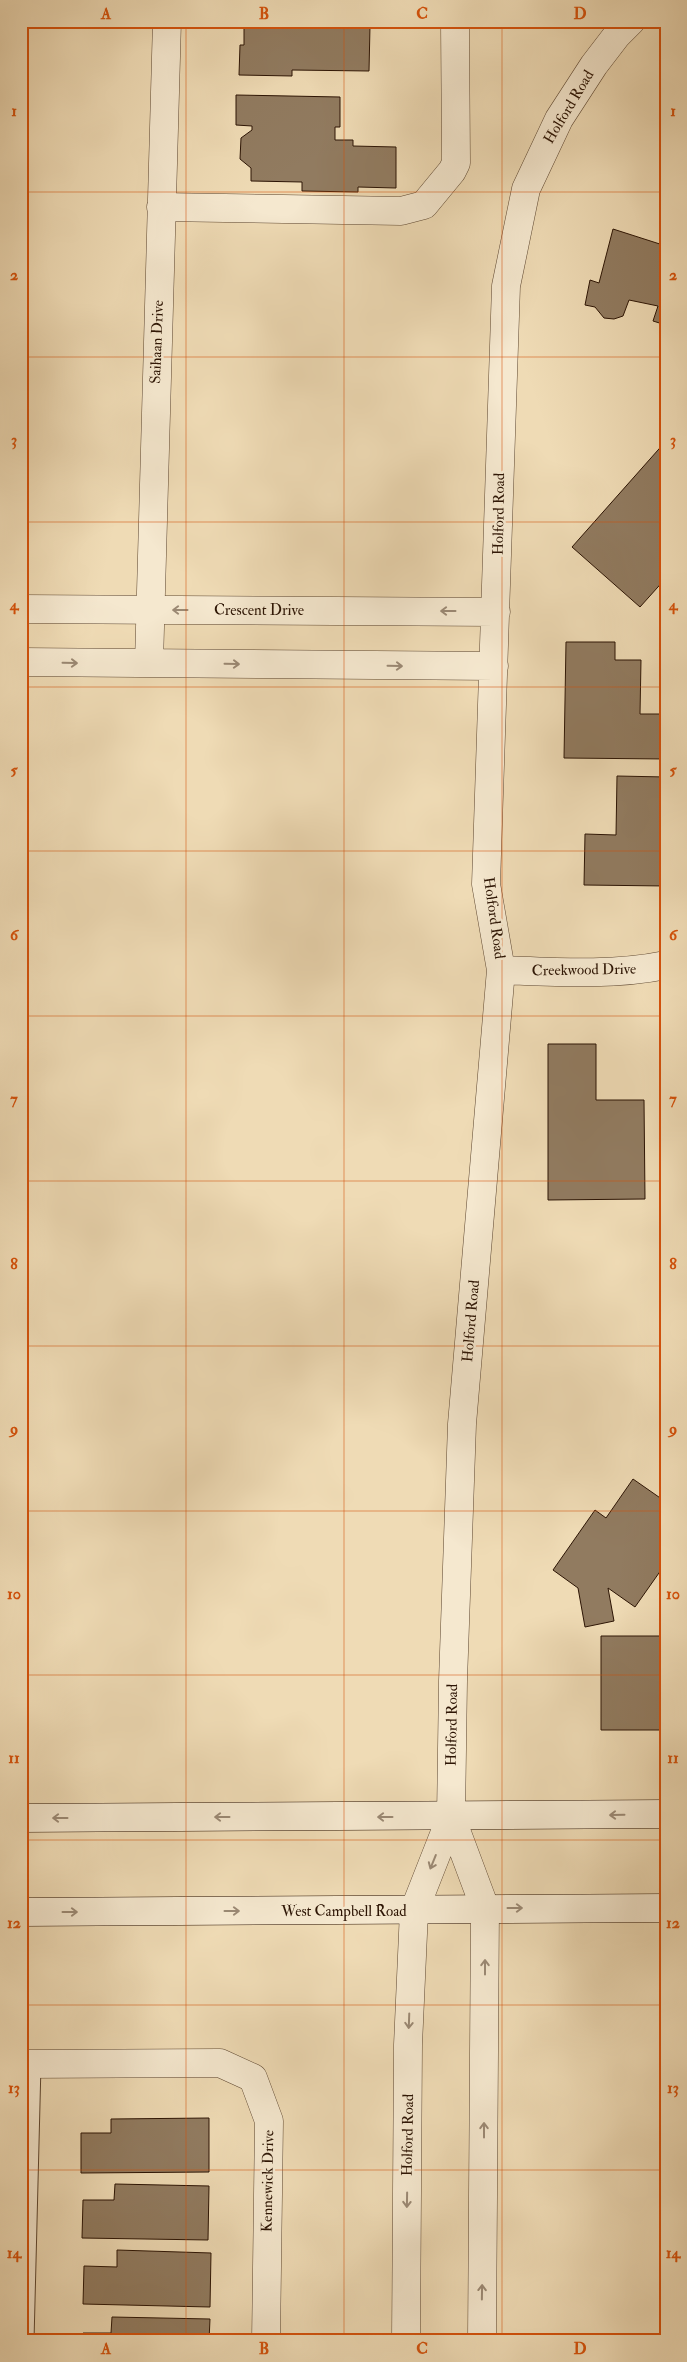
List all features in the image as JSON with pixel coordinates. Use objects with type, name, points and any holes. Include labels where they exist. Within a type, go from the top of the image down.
[{"type":"street","name":"Saihaan Drive","points":[[149,663],[167,21]]},
{"type":"street","points":[[161,207],[401,212],[424,205],[452,171],[456,163],[455,21]]},
{"type":"street","name":"Holford Road","points":[[406,2341],[408,2045],[414,1911],[451,1817],[453,1681],[462,1424],[501,970],[486,884],[506,286],[526,188],[559,119],[594,65],[617,35],[631,21]]},
{"type":"street","name":"Crescent Drive","points":[[21,609],[496,612]]},
{"type":"street","points":[[21,662],[494,666]]},
{"type":"street","name":"Creekwood Drive","points":[[501,970],[584,972],[646,969],[666,965]]},
{"type":"street","points":[[21,1818],[451,1817],[666,1814]]},
{"type":"street","name":"Holford Road","points":[[451,1817],[485,1908],[482,2341]]},
{"type":"street","name":"West Campbell Road","points":[[21,1912],[666,1908]]},
{"type":"street","name":"Kennewick Drive","points":[[26,2064],[220,2063],[253,2078],[269,2121],[266,2341]]},
{"type":"lane","points":[[24,2341],[26,2064]]},
{"type":"building","points":[[244,21],[391,21],[391,26],[370,26],[369,71],[292,70],[292,76],[239,75],[240,45],[244,45]]},
{"type":"building","points":[[236,95],[340,97],[340,127],[335,127],[335,140],[353,140],[353,146],[396,147],[396,188],[358,187],[358,192],[302,191],[302,182],[251,181],[251,168],[240,159],[241,138],[252,130],[252,126],[236,125]]},
{"type":"building","points":[[613,229],[666,246],[666,325],[653,321],[658,306],[629,300],[623,316],[614,319],[604,318],[595,307],[585,305],[590,280],[599,283]]},
{"type":"building","points":[[666,441],[666,578],[640,607],[572,547]]},
{"type":"building","points":[[566,642],[615,642],[615,660],[641,660],[640,714],[666,714],[666,759],[564,758]]},
{"type":"building","points":[[617,776],[666,777],[666,886],[584,885],[585,834],[616,835]]},
{"type":"building","points":[[548,1044],[596,1044],[596,1100],[644,1100],[645,1199],[548,1200]]},
{"type":"building","points":[[660,1044],[666,1044],[666,1175],[662,1175]]},
{"type":"building","points":[[633,1479],[666,1502],[666,1563],[635,1607],[608,1588],[614,1621],[585,1627],[578,1588],[553,1570],[595,1510],[606,1518]]},
{"type":"building","points":[[601,1636],[666,1636],[666,1730],[601,1730]]},
{"type":"building","points":[[209,2118],[209,2172],[81,2173],[81,2133],[111,2133],[111,2119]]},
{"type":"building","points":[[115,2184],[209,2186],[208,2240],[82,2238],[83,2200],[114,2200]]},
{"type":"building","points":[[117,2250],[211,2253],[210,2307],[83,2304],[84,2266],[117,2267]]},
{"type":"building","points":[[112,2317],[210,2319],[209,2341],[83,2341],[83,2333],[111,2333]]}]
